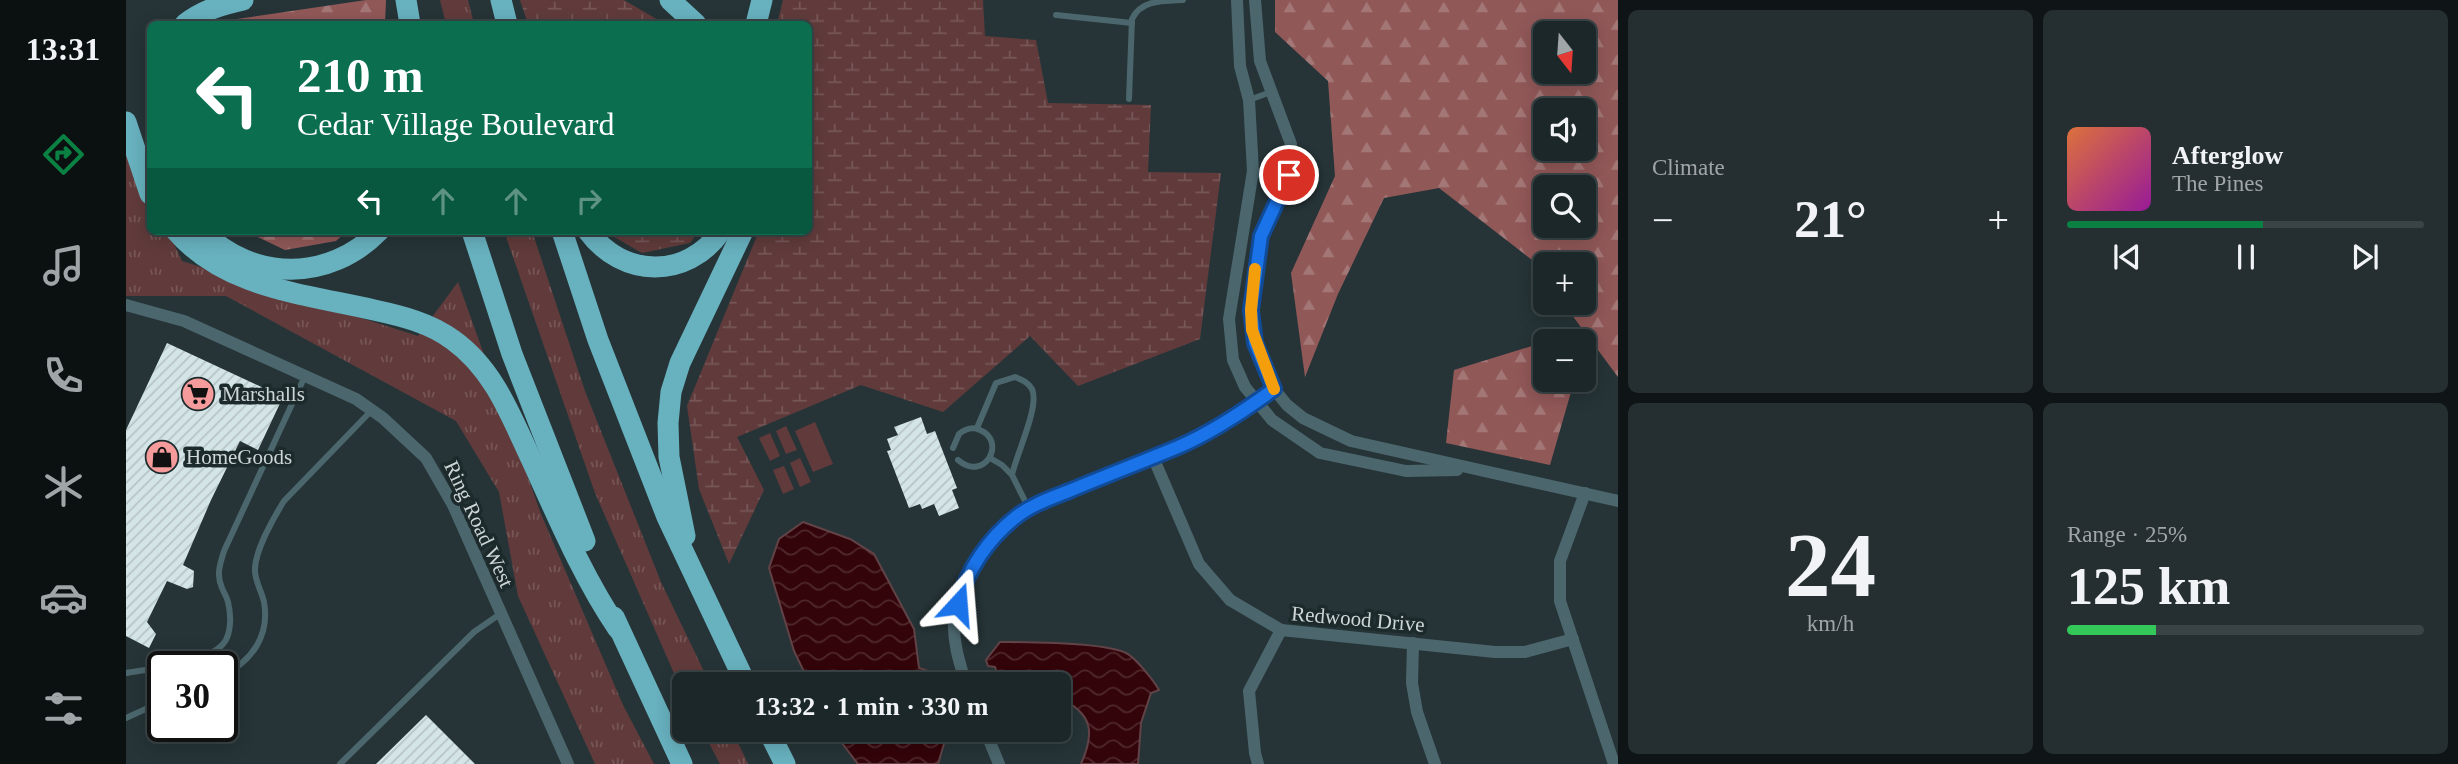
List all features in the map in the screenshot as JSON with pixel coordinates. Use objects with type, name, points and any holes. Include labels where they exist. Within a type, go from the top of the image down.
[{"type":"highway","points":[[189,21],[218,5],[243,0]]},
{"type":"highway","points":[[670,0],[693,21]]},
{"type":"highway","points":[[757,21],[762,0]]},
{"type":"highway","points":[[126,122],[147,185]]},
{"type":"highway","points":[[181,235],[216,265],[244,279],[394,314],[424,324],[468,352],[480,365],[504,402],[595,595],[618,629]]},
{"type":"highway","points":[[208,235],[236,255],[272,267],[302,269],[339,261],[362,248],[375,235]]},
{"type":"highway","points":[[473,235],[524,387],[605,589],[618,629],[682,764]]},
{"type":"highway","points":[[563,235],[598,340],[637,444],[667,517],[740,672]]},
{"type":"highway","points":[[592,235],[606,251],[617,258],[630,264],[654,267],[684,261],[700,253],[717,235]]},
{"type":"highway","points":[[692,569],[669,457],[671,392],[680,363],[741,235]]},
{"type":"highway","points":[[774,742],[785,764]]},
{"type":"street","points":[[1237,0],[1240,66],[1249,100],[1253,172],[1228,319],[1233,360],[1245,387],[1272,420],[1320,453],[1406,471],[1477,469]]},
{"type":"street","points":[[1255,0],[1260,61],[1291,144],[1292,165],[1289,175],[1261,236],[1251,310],[1255,343],[1274,389],[1287,405],[1303,418],[1351,441],[1618,501]]},
{"type":"street","name":"Ring Road West","points":[[126,305],[184,321],[356,399],[426,458],[453,505],[568,764]]},
{"type":"street","points":[[963,672],[957,652],[954,621],[962,588],[973,564],[992,540],[1017,516],[1220,426],[1274,389]]},
{"type":"street","points":[[1153,457],[1199,564],[1230,600],[1281,630]]},
{"type":"street","points":[[1586,493],[1560,561],[1560,601],[1614,764]]},
{"type":"street","name":"Redwood Drive","points":[[1258,764],[1249,691],[1281,630],[1495,652],[1525,652],[1573,639]]},
{"type":"street","points":[[1413,643],[1412,683],[1417,712],[1435,764]]},
{"type":"street","points":[[990,742],[999,764]]},
{"type":"lane","points":[[1129,99],[1132,23],[1136,8],[1146,2],[1183,0]]},
{"type":"lane","points":[[1056,15],[1132,23]]},
{"type":"lane","points":[[1249,100],[1271,92]]},
{"type":"lane","points":[[1253,172],[1268,180],[1277,181],[1289,175]]},
{"type":"lane","points":[[126,673],[192,659],[211,653],[224,644],[229,631],[230,615],[228,600],[220,585],[218,569],[233,530],[305,376]]},
{"type":"lane","points":[[976,428],[996,383],[1015,377],[1026,381],[1033,390],[1035,404],[1012,475]]},
{"type":"lane","points":[[238,665],[248,658],[261,638],[264,606],[255,568],[277,513],[284,501],[372,410]]},
{"type":"lane","points":[[953,449],[959,434],[970,428],[976,428],[991,440],[989,458],[985,463],[973,467],[958,460]]},
{"type":"lane","points":[[989,458],[1012,475],[1029,509]]},
{"type":"lane","points":[[340,764],[474,632],[500,614]]},
{"type":"lane","points":[[126,718],[147,708]]},
{"type":"green space","points":[[366,0],[386,0],[385,21],[223,21]]},
{"type":"green space","points":[[440,0],[468,0],[473,21],[445,21]]},
{"type":"green space","points":[[520,0],[624,0],[660,21],[527,21]]},
{"type":"green space","points":[[783,0],[983,0],[985,36],[1036,40],[1048,103],[1151,105],[1148,172],[1221,173],[1200,339],[1078,386],[1030,336],[943,412],[861,385],[737,437],[764,490],[729,564],[699,489],[687,406],[757,235],[812,235],[812,21],[778,21]]},
{"type":"green space","points":[[1275,0],[1618,0],[1618,377],[1596,347],[1596,329],[1582,329],[1572,315],[1596,315],[1596,252],[1533,252],[1533,261],[1439,188],[1384,198],[1338,294],[1305,377],[1291,273],[1335,176],[1328,81],[1275,32]]},
{"type":"green space","points":[[126,144],[147,189],[147,235],[170,235],[182,261],[418,336],[458,282],[541,514],[623,705],[654,764],[595,764],[518,596],[499,492],[456,421],[226,296],[126,296]]},
{"type":"green space","points":[[253,235],[343,235],[336,241],[285,250]]},
{"type":"green space","points":[[505,235],[533,235],[585,391],[661,582],[704,672],[673,672],[595,493]]},
{"type":"green space","points":[[611,235],[696,235],[690,243],[642,253]]},
{"type":"green space","points":[[1533,346],[1533,392],[1571,392],[1550,465],[1446,443],[1454,370]]},
{"type":"green space","points":[[815,422],[833,464],[813,472],[795,431]]},
{"type":"green space","points":[[786,426],[797,450],[786,454],[776,431]]},
{"type":"green space","points":[[770,433],[780,456],[770,461],[759,438]]},
{"type":"green space","points":[[800,458],[811,482],[800,487],[790,463]]},
{"type":"green space","points":[[784,466],[794,489],[783,494],[773,470]]},
{"type":"green space","points":[[708,742],[738,742],[748,764],[720,764]]},
{"type":"water","points":[[803,522],[850,539],[874,554],[914,629],[919,668],[932,672],[804,672],[794,651],[769,568],[779,539]]},
{"type":"water","points":[[1000,642],[1065,643],[1115,649],[1126,653],[1149,675],[1159,690],[1151,693],[1141,723],[1138,764],[1081,764],[1089,733],[1085,717],[1071,705],[1071,672],[997,672],[995,667],[988,666],[986,660]]},
{"type":"water","points":[[841,742],[944,742],[938,764],[858,764]]},
{"type":"building","points":[[167,343],[283,397],[258,450],[240,441],[183,565],[194,571],[193,587],[187,589],[167,581],[147,622],[156,634],[149,648],[126,636],[126,430]]},
{"type":"building","points":[[921,417],[927,434],[935,431],[957,488],[952,490],[959,508],[939,516],[934,504],[922,509],[920,504],[909,508],[887,451],[891,450],[887,439],[898,435],[894,427]]},
{"type":"building","points":[[426,715],[475,764],[376,764]]},
{"type":"slow traffic","points":[[1255,269],[1252,330],[1274,389]]},
{"type":"place","name":"Marshalls","points":[[198,394]]},
{"type":"place","name":"HomeGoods","points":[[162,457]]},
{"type":"route","points":[[958,604],[973,564],[992,540],[1017,516],[1042,502],[1180,446],[1220,426],[1274,389],[1255,343],[1251,310],[1261,236],[1289,175]]}]
